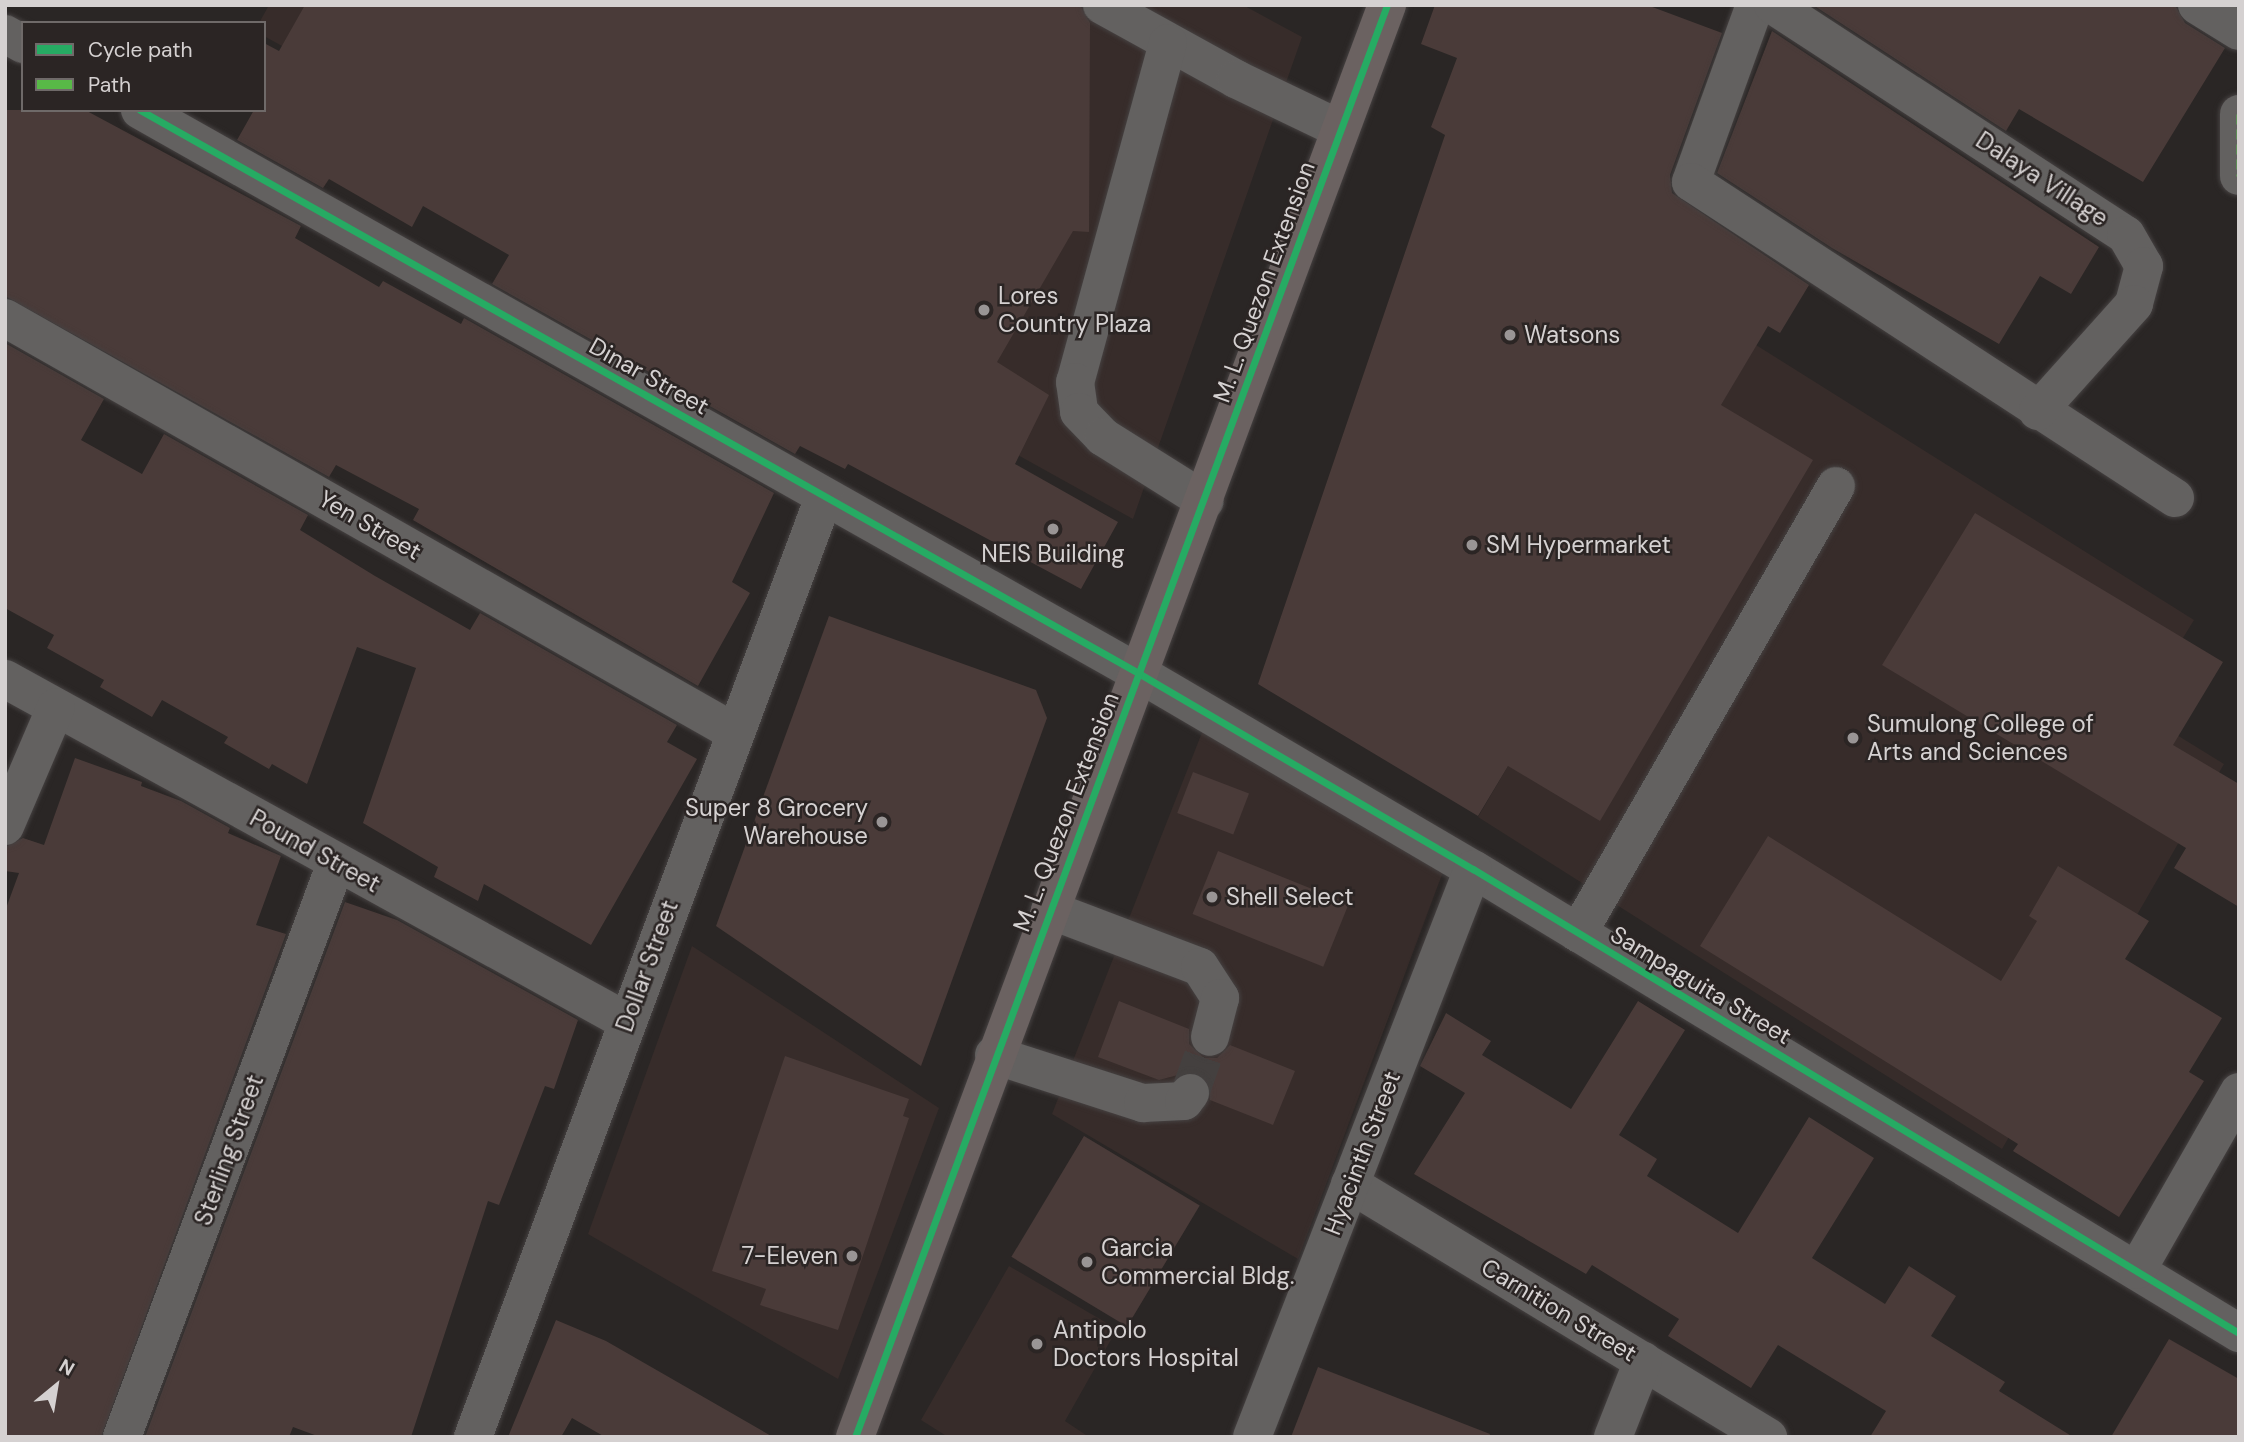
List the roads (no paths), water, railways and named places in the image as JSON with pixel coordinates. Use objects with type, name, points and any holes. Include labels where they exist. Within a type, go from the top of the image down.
[{"type":"main road","name":"M. L. Quezon Extension","points":[[855,1437],[994,1055],[1140,674],[1387,5]]},
{"type":"street","points":[[1102,5],[1168,43],[1340,129]]},
{"type":"street","points":[[1755,5],[1691,182],[2175,498]]},
{"type":"street","name":"Dalaya Village","points":[[1773,5],[2126,235],[2144,266],[2134,304],[2038,411]]},
{"type":"street","points":[[2197,5],[2239,31]]},
{"type":"street","points":[[5,34],[21,43]]},
{"type":"street","points":[[1168,43],[1075,383],[1079,412],[1103,437],[1205,500]]},
{"type":"street","name":"Dinar Street","points":[[143,112],[1140,674]]},
{"type":"street","points":[[2239,114],[2239,176]]},
{"type":"street","name":"Yen Street","points":[[5,318],[734,732]]},
{"type":"street","points":[[1578,933],[1836,485]]},
{"type":"street","name":"Dollar Street","points":[[472,1437],[824,497]]},
{"type":"street","name":"Sampaguita Street","points":[[1140,674],[1473,869],[2239,1333]]},
{"type":"street","name":"Pound Street","points":[[5,679],[626,1021]]},
{"type":"street","points":[[5,826],[56,707]]},
{"type":"street","name":"Sterling Street","points":[[121,1437],[336,863]]},
{"type":"street","name":"Hyacinth Street","points":[[1252,1437],[1473,869]]},
{"type":"street","points":[[1049,910],[1200,967],[1220,998],[1210,1037]]},
{"type":"street","points":[[994,1055],[1143,1103],[1184,1101],[1190,1093]]},
{"type":"street","points":[[2137,1270],[2239,1092]]},
{"type":"street","name":"Carnition Street","points":[[1350,1184],[1768,1437]]},
{"type":"street","points":[[1613,1437],[1643,1361]]},
{"type":"tunnel","points":[[1190,1093],[1210,1037]]},
{"type":"place","name":"Lores Country Plaza","points":[[984,310]]},
{"type":"place","name":"Watsons","points":[[1510,335]]},
{"type":"place","name":"NEIS Building","points":[[1053,529]]},
{"type":"place","name":"SM Hypermarket","points":[[1472,545]]},
{"type":"place","name":"Sumulong College of Arts and Sciences","points":[[1853,738]]},
{"type":"place","name":"Super 8 Grocery Warehouse","points":[[882,822]]},
{"type":"place","name":"Shell Select","points":[[1212,897]]},
{"type":"place","name":"7-Eleven","points":[[852,1256]]},
{"type":"place","name":"Garcia Commercial Bldg.","points":[[1087,1262]]},
{"type":"place","name":"Antipolo Doctors Hospital","points":[[1037,1344]]}]
